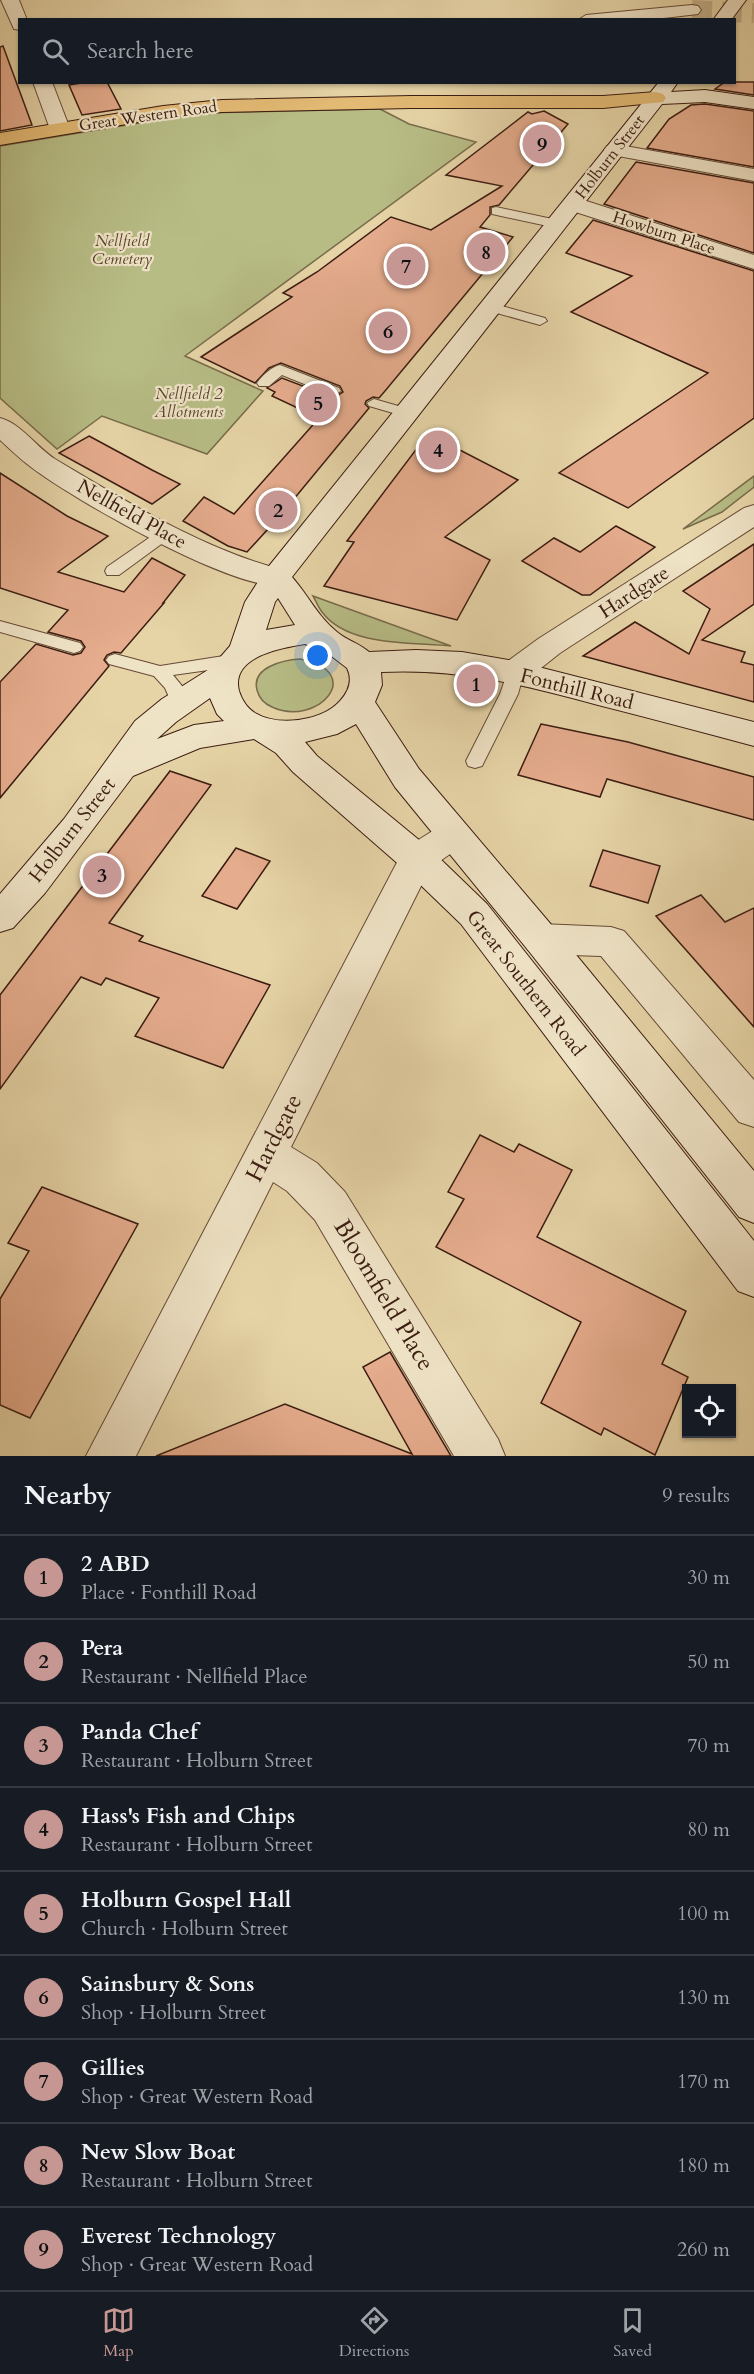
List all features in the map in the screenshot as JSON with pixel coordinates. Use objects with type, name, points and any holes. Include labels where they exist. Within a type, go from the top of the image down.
[{"type":"main road","name":"Great Western Road","points":[[0,139],[172,110],[222,106],[411,102],[603,102],[663,90]]},
{"type":"street","points":[[10,0],[18,20]]},
{"type":"street","points":[[723,18],[737,0]]},
{"type":"street","points":[[583,15],[692,10]]},
{"type":"street","points":[[43,84],[60,129]]},
{"type":"street","points":[[663,90],[754,103]]},
{"type":"street","name":"Holburn Street","points":[[276,578],[663,90]]},
{"type":"street","points":[[614,150],[754,175]]},
{"type":"street","name":"Howburn Place","points":[[574,204],[754,262]]},
{"type":"street","name":"Nellfield Place","points":[[0,426],[41,462],[110,504],[185,545],[249,572],[276,578]]},
{"type":"street","name":"Hardgate","points":[[515,672],[549,646],[754,514]]},
{"type":"street","points":[[232,662],[262,640],[283,635],[305,634],[326,639],[344,647],[361,663],[366,683],[359,703],[342,719],[316,729],[287,732],[259,727],[240,718],[227,705],[221,691],[232,662],[260,602],[276,578],[296,600],[305,618],[326,639]]},
{"type":"street","name":"Fonthill Road","points":[[361,663],[416,660],[462,663],[515,672],[754,734]]},
{"type":"street","name":"Holburn Street","points":[[0,918],[18,900],[120,768],[144,732],[232,662]]},
{"type":"street","name":"Great Southern Road","points":[[359,703],[407,778],[541,939],[754,1203]]},
{"type":"street","name":"Holburn Street","points":[[120,768],[194,737],[259,727]]},
{"type":"street","name":"Great Southern Road","points":[[259,727],[288,745],[305,764],[417,859],[474,914],[754,1276]]},
{"type":"street","name":"Hardgate","points":[[110,1456],[417,859],[454,834]]},
{"type":"street","name":"Great Southern Road","points":[[541,939],[611,942],[754,1109]]},
{"type":"street","name":"Bloomfield Place","points":[[266,1154],[302,1177],[330,1206],[481,1456]]},
{"type":"lane","points":[[496,211],[557,224]]},
{"type":"lane","points":[[490,307],[540,321]]},
{"type":"lane","points":[[264,383],[280,369],[334,391]]},
{"type":"lane","points":[[374,403],[407,413]]},
{"type":"lane","points":[[113,571],[165,534]]},
{"type":"lane","points":[[0,626],[74,647]]},
{"type":"lane","points":[[115,660],[160,672],[193,665],[232,662]]},
{"type":"lane","points":[[160,672],[173,686],[179,702]]},
{"type":"lane","points":[[475,761],[509,694],[515,672]]},
{"type":"green space","name":"Nellfield Cemetery","points":[[380,109],[409,124],[476,142],[185,356],[263,391],[207,454],[102,416],[57,449],[0,398],[0,146],[199,113]]},
{"type":"green space","points":[[754,476],[754,487],[722,512],[683,529]]},
{"type":"green space","points":[[313,596],[451,646],[382,641],[348,632],[333,623],[322,612]]},
{"type":"green space","points":[[300,659],[320,666],[331,675],[333,685],[328,696],[319,704],[305,710],[289,711],[267,704],[257,690],[256,682],[259,676],[270,666]]},
{"type":"building","points":[[3,46],[32,125],[0,131],[0,47]]},
{"type":"building","points":[[754,82],[754,95],[715,89],[722,84]]},
{"type":"building","points":[[108,84],[121,109],[82,115],[69,85]]},
{"type":"building","points":[[705,104],[754,111],[754,167],[647,148],[669,119],[691,105]]},
{"type":"building","points":[[544,111],[568,124],[499,205],[490,207],[490,215],[480,227],[513,237],[379,398],[373,397],[366,401],[365,404],[369,408],[279,517],[247,552],[228,546],[183,521],[204,497],[234,514],[319,418],[272,396],[275,392],[267,388],[282,378],[329,396],[335,397],[343,392],[340,386],[281,363],[269,368],[255,383],[201,357],[292,297],[283,293],[317,272],[391,217],[431,230],[502,186],[446,175],[528,112],[532,114]]},
{"type":"building","points":[[636,162],[754,183],[754,253],[604,204]]},
{"type":"building","points":[[593,220],[754,271],[754,418],[628,508],[559,473],[708,373],[571,312],[632,276],[566,253]]},
{"type":"building","points":[[89,436],[180,484],[152,504],[59,453]]},
{"type":"building","points":[[424,439],[454,447],[518,480],[445,537],[490,560],[457,620],[324,586],[354,542],[347,541]]},
{"type":"building","points":[[0,473],[67,516],[108,536],[58,572],[124,592],[152,558],[185,575],[121,653],[114,652],[107,655],[104,660],[109,666],[0,798],[0,682],[36,644],[73,655],[81,653],[85,647],[81,641],[48,632],[68,610],[0,588]]},
{"type":"building","points":[[616,526],[655,547],[590,595],[582,595],[522,561],[554,538],[580,552]]},
{"type":"building","points":[[754,544],[754,604],[702,640],[745,652],[741,662],[754,665],[754,702],[583,656],[635,622],[689,654],[710,609],[683,591]]},
{"type":"building","points":[[541,724],[628,742],[754,777],[754,820],[607,779],[600,797],[518,775]]},
{"type":"building","points":[[170,771],[211,785],[109,923],[143,936],[139,941],[270,985],[223,1068],[135,1036],[159,998],[106,978],[101,985],[81,977],[0,1089],[0,995]]},
{"type":"building","points":[[236,848],[270,861],[237,909],[202,896]]},
{"type":"building","points":[[603,850],[660,866],[648,903],[590,886]]},
{"type":"building","points":[[701,895],[725,922],[754,908],[754,1027],[656,916]]},
{"type":"building","points":[[480,1135],[514,1152],[519,1144],[572,1170],[537,1237],[686,1311],[662,1364],[688,1377],[685,1384],[682,1384],[682,1391],[655,1455],[604,1428],[601,1435],[541,1403],[581,1322],[436,1247],[464,1199],[448,1192]]},
{"type":"building","points":[[42,1187],[138,1224],[30,1418],[0,1405],[0,1299],[29,1251],[8,1243]]},
{"type":"building","points":[[390,1352],[451,1456],[156,1456],[285,1404],[412,1454],[363,1367]]},
{"type":"tunnel","points":[[692,10],[754,13]]},
{"type":"place","name":"Everest Technology","points":[[542,144]]},
{"type":"place","name":"New Slow Boat","points":[[486,252]]},
{"type":"place","name":"Gillies","points":[[406,266]]},
{"type":"place","name":"Sainsbury & Sons","points":[[388,331]]},
{"type":"place","name":"Holburn Gospel Hall","points":[[318,403]]},
{"type":"place","name":"Hass's Fish and Chips","points":[[438,450]]},
{"type":"place","name":"Pera","points":[[278,510]]},
{"type":"place","name":"2 ABD","points":[[476,684]]},
{"type":"place","name":"Panda Chef","points":[[102,875]]},
{"type":"park label","name":"Nellfield 2 Allotments","points":[[189,403]]}]
